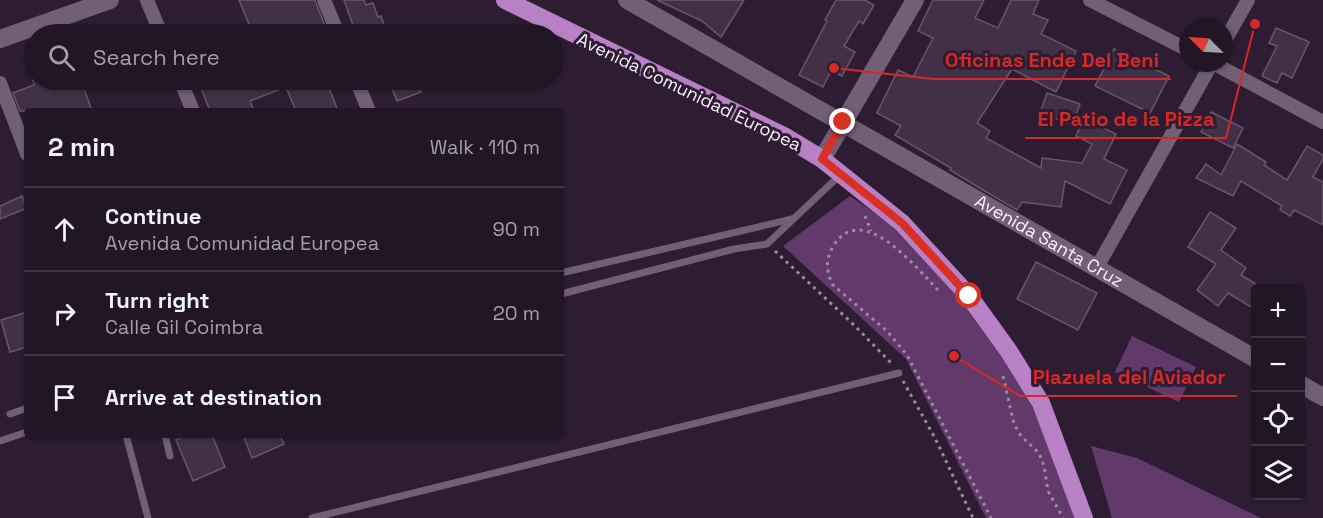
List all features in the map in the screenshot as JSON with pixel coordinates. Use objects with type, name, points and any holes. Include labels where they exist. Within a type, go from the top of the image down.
[{"type":"main road","points":[[42,24],[110,0]]},
{"type":"main road","name":"Avenida Comunidad Europea","points":[[505,0],[554,24]]},
{"type":"main road","name":"Avenida Santa Cruz","points":[[627,0],[1251,356]]},
{"type":"main road","points":[[822,159],[915,0]]},
{"type":"main road","name":"Avenida Comunidad Europea","points":[[564,29],[742,115],[822,159],[902,223],[969,296],[1008,350],[1041,403],[1084,518]]},
{"type":"main road","points":[[0,39],[24,30]]},
{"type":"main road","points":[[1305,387],[1323,397]]},
{"type":"street","points":[[147,0],[157,24]]},
{"type":"street","points":[[324,0],[334,24]]},
{"type":"street","points":[[1090,0],[1179,45]]},
{"type":"street","points":[[1233,26],[1248,0]]},
{"type":"street","points":[[1096,269],[1207,72]]},
{"type":"street","points":[[1229,72],[1323,122]]},
{"type":"street","points":[[0,83],[24,146]]},
{"type":"street","points":[[184,90],[192,108]]},
{"type":"street","points":[[360,90],[368,108]]},
{"type":"lane","points":[[564,293],[734,249],[768,244],[840,175]]},
{"type":"lane","points":[[564,272],[793,219]]},
{"type":"lane","points":[[312,518],[898,373]]},
{"type":"lane","points":[[10,414],[24,409]]},
{"type":"lane","points":[[0,441],[24,433]]},
{"type":"lane","points":[[127,438],[148,518]]},
{"type":"lane","points":[[166,438],[170,456]]},
{"type":"path","points":[[945,296],[884,238],[871,231],[859,230],[843,236],[830,252],[827,265],[833,285],[887,331],[907,355],[991,518]]},
{"type":"path","points":[[1002,374],[1014,424],[1021,436],[1039,453],[1044,466],[1048,491],[1062,517]]},
{"type":"shaded area","points":[[850,196],[897,228],[966,304],[1003,354],[1035,410],[1076,518],[986,518],[906,359],[783,246]]},
{"type":"shaded area","points":[[1132,336],[1196,367],[1179,402],[1115,372]]},
{"type":"shaded area","points":[[1091,446],[1137,458],[1261,518],[1112,518]]},
{"type":"building","points":[[239,0],[315,0],[324,24],[249,24]]},
{"type":"building","points":[[344,0],[364,0],[366,5],[373,3],[378,17],[381,16],[384,24],[352,24]]},
{"type":"building","points":[[657,0],[744,0],[721,37],[702,21]]},
{"type":"building","points":[[836,0],[865,0],[874,5],[863,24],[859,21],[844,46],[855,52],[842,76],[831,71],[823,87],[799,75]]},
{"type":"building","points":[[933,0],[984,0],[975,18],[998,28],[1011,0],[1039,0],[1033,14],[1048,20],[1041,34],[1076,51],[1056,92],[1012,69],[977,123],[990,131],[986,138],[1041,168],[1042,158],[1082,163],[1092,144],[1076,136],[1084,118],[1116,134],[1104,159],[1127,170],[1110,204],[1065,181],[1061,207],[1022,202],[1017,210],[895,135],[901,126],[877,113],[898,70],[913,77],[933,38],[918,31]]},
{"type":"building","points":[[1276,28],[1309,42],[1292,78],[1282,73],[1277,83],[1262,76],[1277,46],[1269,43]]},
{"type":"building","points":[[1114,49],[1169,76],[1150,113],[1095,86]]},
{"type":"building","points":[[24,89],[85,90],[91,108],[24,108],[24,111],[20,111],[13,93]]},
{"type":"building","points":[[202,90],[278,90],[250,101],[253,108],[209,108]]},
{"type":"building","points":[[287,90],[330,90],[337,108],[295,108]]},
{"type":"building","points":[[392,90],[420,90],[421,92],[397,101]]},
{"type":"building","points":[[1047,93],[1080,104],[1072,125],[1040,113]]},
{"type":"building","points":[[1211,112],[1243,128],[1233,148],[1201,132]]},
{"type":"building","points":[[1237,144],[1266,162],[1264,165],[1287,180],[1307,146],[1323,155],[1313,177],[1323,182],[1323,225],[1294,210],[1290,216],[1280,210],[1282,206],[1241,181],[1233,196],[1196,178],[1206,164],[1221,175]]},
{"type":"building","points":[[22,196],[24,201],[24,209],[0,219],[0,206]]},
{"type":"building","points":[[1210,212],[1236,228],[1221,250],[1246,268],[1241,275],[1256,284],[1251,284],[1251,307],[1228,293],[1218,306],[1197,290],[1216,264],[1188,247]]},
{"type":"building","points":[[1036,262],[1097,293],[1078,330],[1017,299]]},
{"type":"building","points":[[24,313],[24,348],[10,352],[1,320]]},
{"type":"building","points":[[213,438],[225,467],[193,481],[176,440]]},
{"type":"building","points":[[244,438],[281,438],[284,444],[252,458]]},
{"type":"place","name":"El Patio de la Pizza","points":[[1255,24]]},
{"type":"place","name":"Oficinas Ende Del Beni","points":[[834,68]]},
{"type":"place","name":"Plazuela del Aviador","points":[[954,356]]},
{"type":"route","points":[[843,122],[822,159],[902,223],[969,296]]}]
